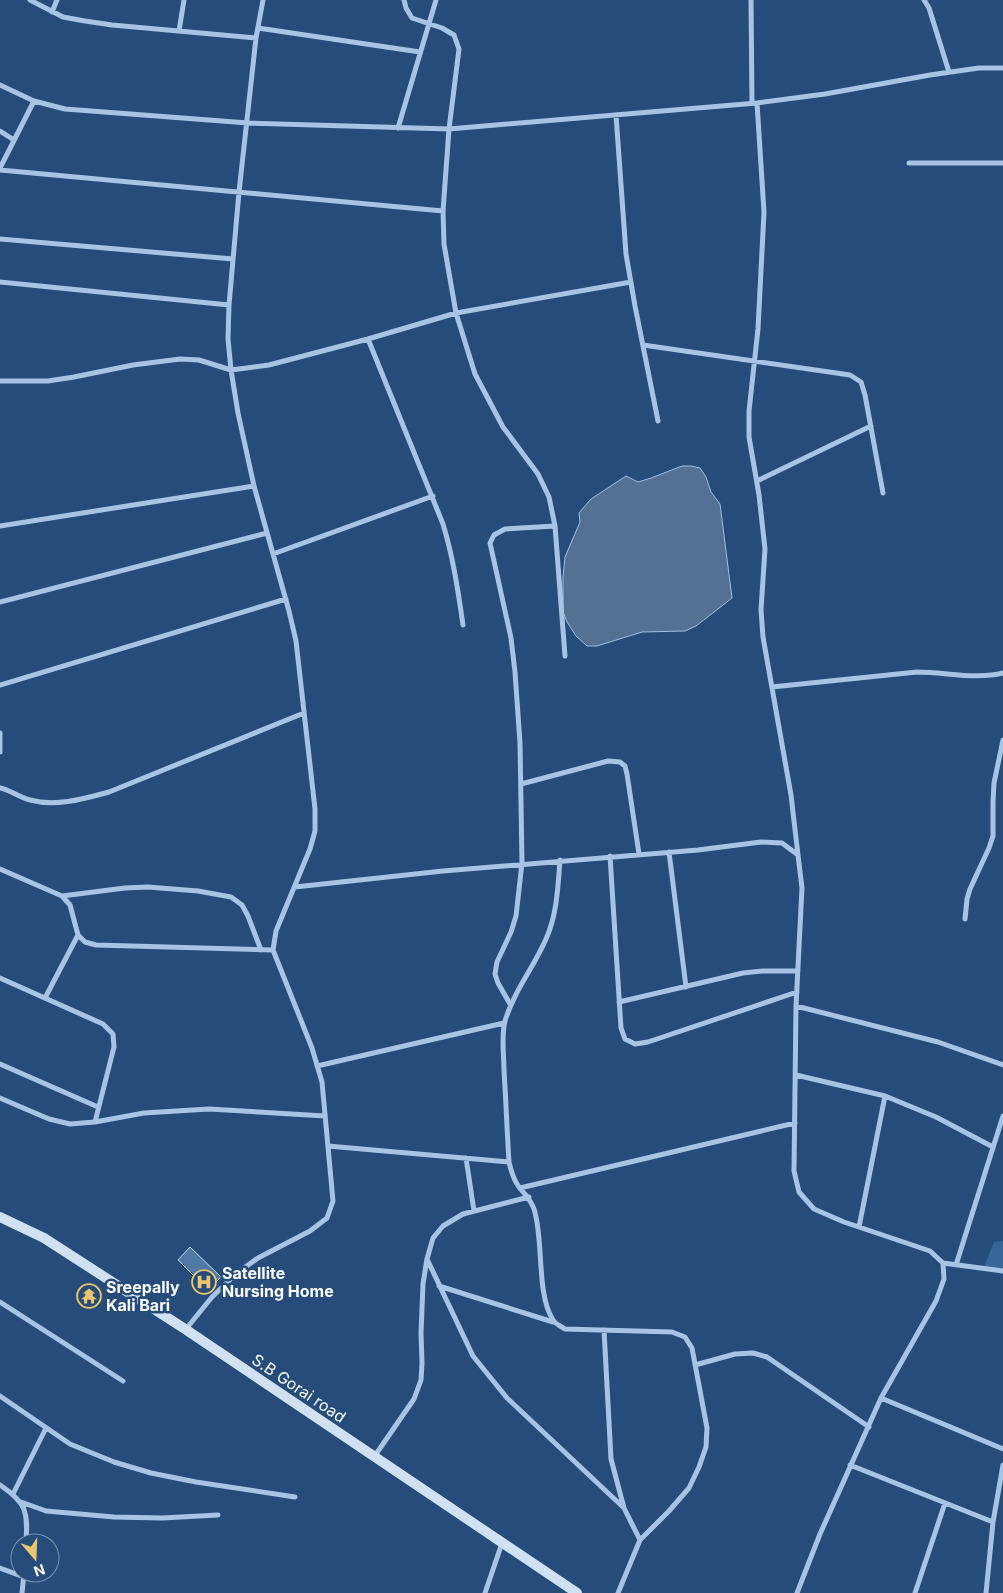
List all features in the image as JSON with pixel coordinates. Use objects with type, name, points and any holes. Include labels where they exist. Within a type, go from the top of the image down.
[{"type":"street","points":[[30,0],[62,17],[112,26],[256,38]]},
{"type":"street","points":[[52,12],[58,0]]},
{"type":"street","points":[[179,31],[184,0]]},
{"type":"street","points":[[185,1329],[212,1297],[237,1273],[258,1258],[310,1230],[327,1218],[334,1201],[322,1082],[312,1048],[273,950],[276,931],[310,849],[315,831],[296,641],[254,486],[230,370],[228,339],[229,305],[239,192],[256,38],[263,0]]},
{"type":"street","points":[[404,0],[412,18],[442,28],[454,35],[459,49],[449,129],[443,211],[444,244],[456,313],[475,374],[503,427],[538,474],[549,497],[555,526],[565,656]]},
{"type":"street","points":[[398,128],[436,0]]},
{"type":"street","points":[[751,0],[754,103],[764,212],[758,329],[749,437],[757,481],[765,549],[761,610],[763,637],[792,795],[802,888],[796,1006],[794,1171],[799,1192],[814,1209],[859,1227],[930,1251],[943,1263],[1003,1271]]},
{"type":"street","points":[[924,0],[929,8],[949,72]]},
{"type":"street","points":[[258,28],[420,52]]},
{"type":"street","points":[[0,85],[34,101],[65,108],[248,123],[449,129],[754,103],[825,94],[949,72],[979,68],[1003,68]]},
{"type":"street","points":[[34,101],[0,169],[443,211]]},
{"type":"street","points":[[616,115],[624,229],[631,282],[658,421]]},
{"type":"street","points":[[0,131],[14,140]]},
{"type":"street","points":[[909,163],[1003,162]]},
{"type":"street","points":[[0,239],[233,259]]},
{"type":"street","points":[[0,282],[229,305]]},
{"type":"street","points":[[0,382],[48,381],[74,378],[133,365],[180,359],[199,360],[230,370],[276,363],[456,313],[631,282]]},
{"type":"street","points":[[368,339],[433,496],[451,551],[463,625]]},
{"type":"street","points":[[642,345],[850,375],[861,382],[865,395],[883,493]]},
{"type":"street","points":[[757,481],[871,426]]},
{"type":"street","points":[[0,526],[254,486]]},
{"type":"street","points":[[273,554],[433,496]]},
{"type":"street","points":[[510,1004],[495,974],[497,962],[516,916],[522,863],[518,709],[512,647],[490,544],[494,535],[506,529],[555,526]]},
{"type":"street","points":[[0,602],[267,533]]},
{"type":"street","points":[[0,685],[286,599]]},
{"type":"street","points":[[772,687],[917,672],[984,676],[1003,673]]},
{"type":"street","points":[[0,788],[29,800],[49,803],[80,800],[109,792],[304,713]]},
{"type":"street","points":[[0,733],[0,752]]},
{"type":"street","points":[[965,919],[970,889],[990,848],[993,836],[994,783],[1003,740]]},
{"type":"street","points":[[520,784],[608,761],[620,762],[625,766],[627,774],[639,854]]},
{"type":"street","points":[[295,887],[522,863],[669,852],[761,842],[782,844],[798,855]]},
{"type":"street","points":[[669,852],[686,987]]},
{"type":"street","points":[[610,856],[621,1028],[625,1039],[635,1044],[648,1042],[797,992]]},
{"type":"street","points":[[554,1322],[548,1311],[544,1294],[536,1218],[530,1197],[520,1188],[512,1176],[509,1162],[503,1052],[504,1023],[510,1004],[546,939],[552,920],[560,860]]},
{"type":"street","points":[[0,869],[62,896],[70,905],[78,935],[85,942],[96,944],[273,950]]},
{"type":"street","points":[[62,896],[148,887],[198,891],[231,897],[242,905],[245,910],[261,950]]},
{"type":"street","points":[[45,998],[78,935]]},
{"type":"street","points":[[619,1002],[743,973],[798,971]]},
{"type":"street","points":[[0,978],[103,1024],[113,1034],[114,1047],[94,1122]]},
{"type":"street","points":[[796,1006],[938,1042],[1003,1065]]},
{"type":"street","points":[[317,1066],[504,1023]]},
{"type":"street","points":[[0,1064],[98,1107]]},
{"type":"street","points":[[796,1075],[886,1096],[936,1117],[993,1147]]},
{"type":"street","points":[[859,1227],[886,1096]]},
{"type":"street","points":[[0,1098],[49,1120],[70,1124],[94,1122],[144,1113],[210,1109],[324,1116]]},
{"type":"street","points":[[956,1265],[1003,1116]]},
{"type":"street","points":[[520,1188],[795,1123]]},
{"type":"street","points":[[328,1146],[509,1162]]},
{"type":"street","points":[[466,1158],[474,1211]]},
{"type":"street","points":[[374,1457],[414,1399],[421,1380],[423,1284],[426,1259],[433,1238],[443,1226],[463,1214],[530,1197]]},
{"type":"street","name":"S.B Gorai road","points":[[0,1217],[44,1238],[185,1329],[576,1593]]},
{"type":"street","points":[[426,1259],[473,1356],[490,1379],[507,1398],[624,1508]]},
{"type":"street","points":[[798,1593],[820,1534],[881,1398],[936,1301],[944,1279],[943,1263]]},
{"type":"street","points":[[439,1286],[554,1322],[565,1329],[672,1332],[685,1337],[692,1348],[707,1428],[706,1447],[689,1488],[640,1540],[618,1593]]},
{"type":"street","points":[[0,1302],[123,1381]]},
{"type":"street","points":[[604,1330],[611,1459],[624,1508],[640,1540]]},
{"type":"street","points":[[695,1365],[735,1354],[753,1353],[766,1357],[869,1427]]},
{"type":"street","points":[[0,1396],[70,1444],[114,1462],[151,1473],[196,1482],[295,1497]]},
{"type":"street","points":[[881,1398],[1003,1448]]},
{"type":"street","points":[[13,1494],[46,1428]]},
{"type":"street","points":[[850,1465],[993,1522]]},
{"type":"street","points":[[986,1593],[993,1522],[1003,1466]]},
{"type":"street","points":[[0,1485],[21,1502],[26,1512],[27,1533]]},
{"type":"street","points":[[21,1502],[46,1511],[114,1517],[162,1518],[218,1515]]},
{"type":"street","points":[[916,1593],[945,1503]]},
{"type":"street","points":[[485,1593],[502,1543]]},
{"type":"shaded area","points":[[682,466],[700,468],[706,477],[711,492],[720,504],[732,598],[696,626],[685,631],[642,632],[597,646],[587,646],[576,636],[563,612],[565,557],[580,522],[579,513],[591,499],[626,476],[638,482]]},
{"type":"shaded area","points":[[1003,1241],[1003,1274],[984,1267],[994,1242]]},
{"type":"building","points":[[190,1247],[221,1277],[204,1294],[195,1284],[198,1280],[178,1260]]},
{"type":"place","name":"Satellite Nursing Home","points":[[204,1282]]},
{"type":"place","name":"Sreepally Kali Bari","points":[[89,1296]]}]
